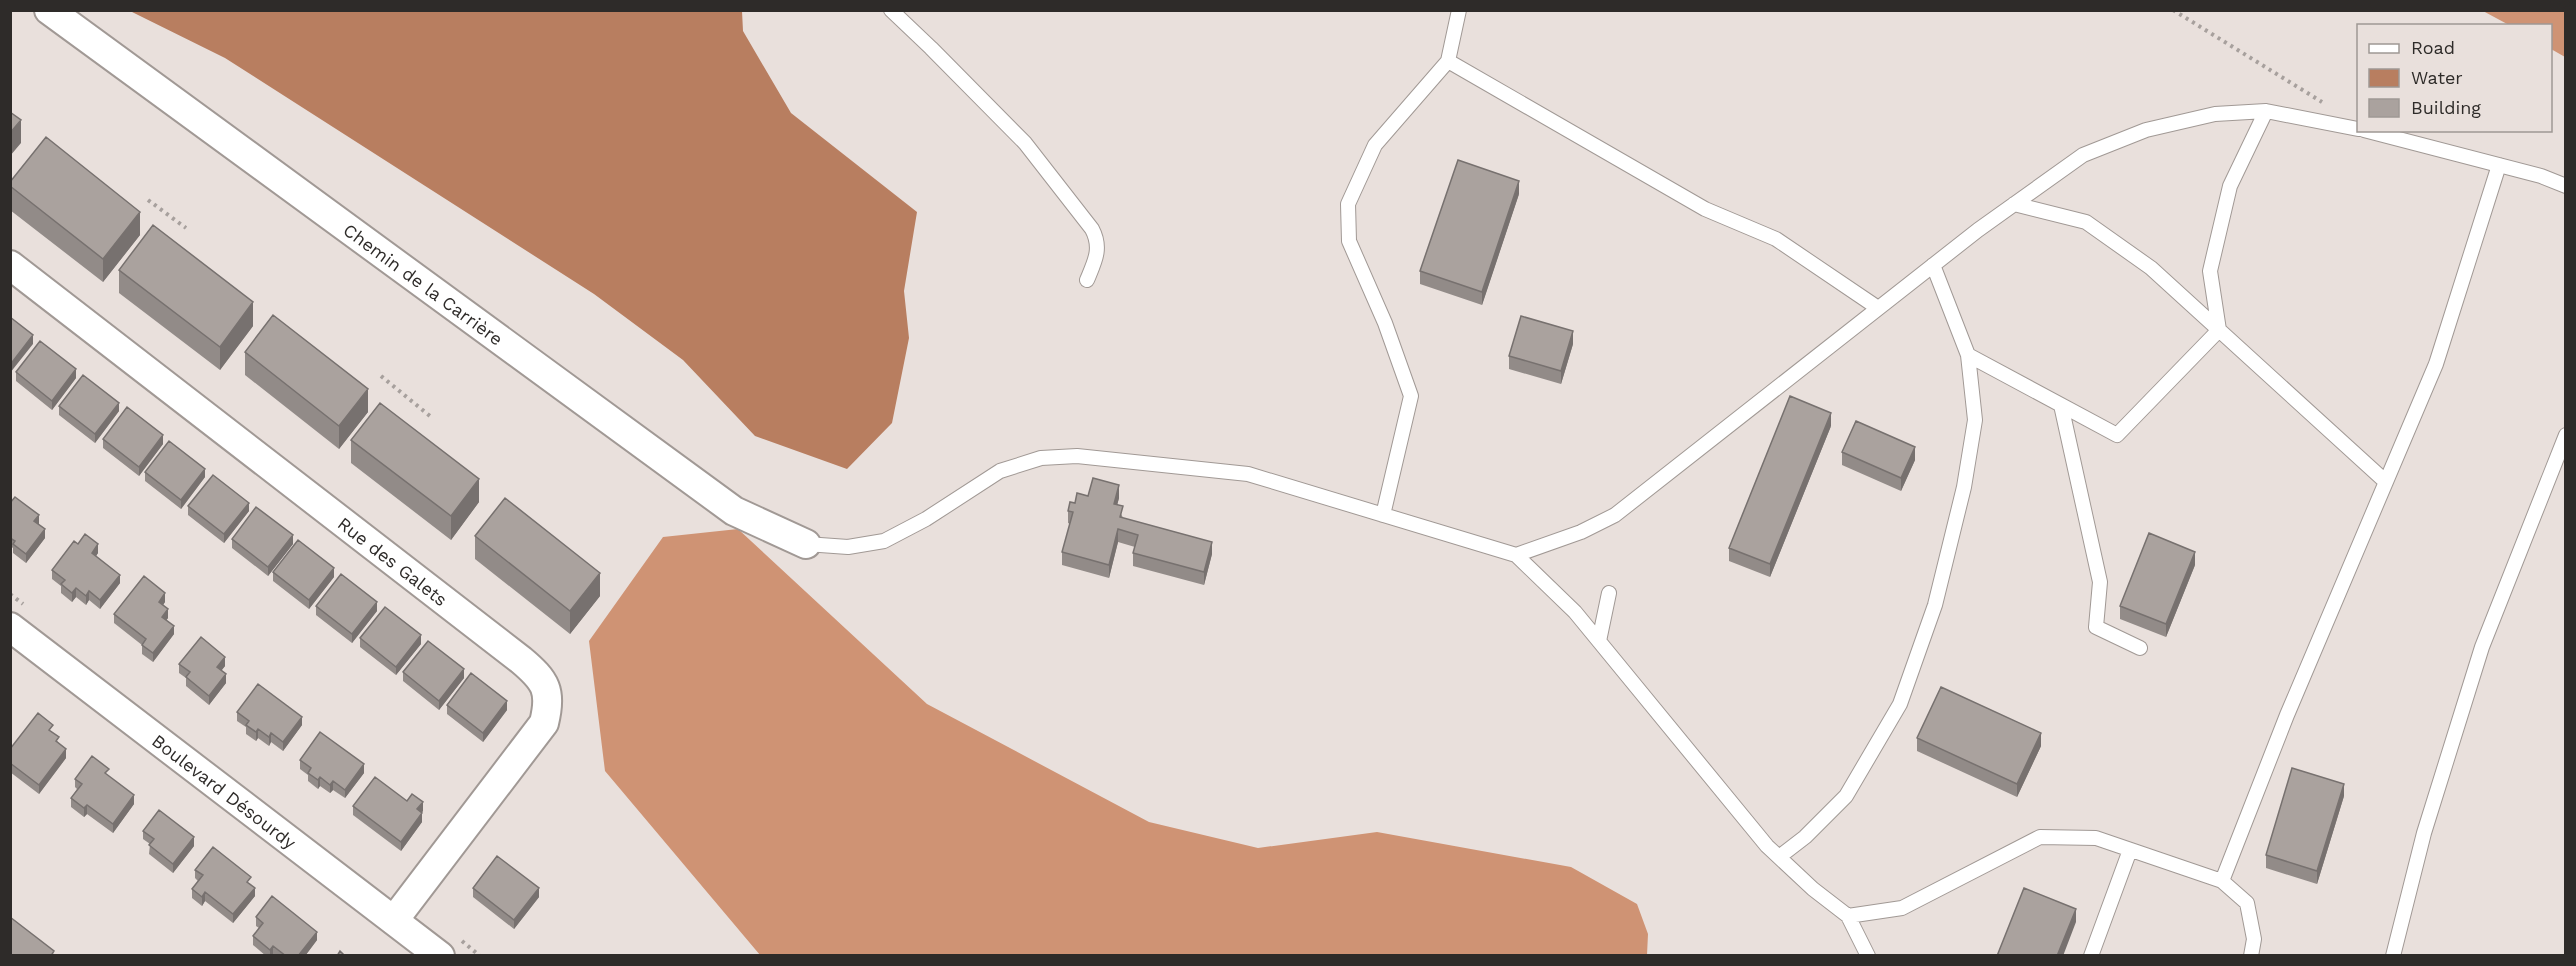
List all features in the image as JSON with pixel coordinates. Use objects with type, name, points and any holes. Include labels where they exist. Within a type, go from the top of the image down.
[{"type":"street","name":"Chemin de la Carrière","points":[[49,10],[734,511],[806,544]]},
{"type":"street","name":"Rue des Galets","points":[[10,265],[521,660],[536,672],[548,690],[549,704],[544,723],[394,920]]},
{"type":"street","name":"Boulevard Désourdy","points":[[10,627],[440,956]]},
{"type":"lane","points":[[891,10],[932,48],[1025,143],[1092,229],[1098,239],[1098,256],[1087,280]]},
{"type":"lane","points":[[1383,515],[1411,396],[1385,322],[1349,242],[1348,204],[1374,145],[1448,61],[1459,10]]},
{"type":"lane","points":[[1448,61],[1705,209],[1776,239],[1878,308]]},
{"type":"lane","points":[[1516,555],[1581,532],[1615,514],[1933,265],[2083,155],[2146,130],[2215,114],[2266,111],[2357,129]]},
{"type":"lane","points":[[2219,330],[2210,271],[2230,186],[2266,111]]},
{"type":"lane","points":[[2372,132],[2541,176],[2565,186]]},
{"type":"lane","points":[[2222,881],[2287,715],[2436,364],[2499,165]]},
{"type":"lane","points":[[2014,204],[2086,222],[2151,268],[2386,482]]},
{"type":"lane","points":[[1779,857],[1805,837],[1846,796],[1900,704],[1935,605],[1964,487],[1975,420],[1968,355],[1933,265]]},
{"type":"lane","points":[[1968,355],[2117,435],[2219,330]]},
{"type":"lane","points":[[2061,405],[2100,582],[2096,627],[2140,648]]},
{"type":"lane","points":[[2393,956],[2424,833],[2482,647],[2565,435]]},
{"type":"lane","points":[[806,544],[848,547],[884,541],[926,519],[1000,471],[1041,458],[1065,457],[1248,474],[1516,555],[1575,612],[1767,846],[1813,889],[1848,916],[1868,956]]},
{"type":"lane","points":[[1599,641],[1609,593]]},
{"type":"lane","points":[[1848,916],[1902,908],[2040,837],[2097,838],[2222,881],[2247,903],[2254,939],[2251,956]]},
{"type":"lane","points":[[2091,956],[2130,850]]},
{"type":"path","points":[[2173,10],[2329,106]]},
{"type":"path","points":[[148,200],[186,228]]},
{"type":"path","points":[[381,376],[430,416]]},
{"type":"shaded area","points":[[2483,11],[2565,11],[2565,57],[2552,50],[2552,24],[2507,24]]},
{"type":"shaded area","points":[[738,529],[927,704],[1149,822],[1258,848],[1377,832],[1571,867],[1637,904],[1648,934],[1647,955],[760,955],[605,771],[589,641],[663,537]]},
{"type":"water","points":[[130,11],[742,11],[743,31],[791,113],[917,212],[904,291],[909,338],[892,423],[847,469],[755,436],[683,360],[594,294],[225,58]]},
{"type":"building","points":[[10,112],[21,120],[10,133]]},
{"type":"building","points":[[46,137],[140,212],[103,259],[10,186],[10,182]]},
{"type":"building","points":[[1458,160],[1519,181],[1482,292],[1420,271]]},
{"type":"building","points":[[153,225],[253,302],[220,347],[119,270]]},
{"type":"building","points":[[273,315],[368,389],[339,426],[245,352]]},
{"type":"building","points":[[1521,316],[1573,331],[1561,371],[1509,356]]},
{"type":"building","points":[[10,317],[33,335],[10,365]]},
{"type":"building","points":[[40,341],[76,369],[52,401],[16,372]]},
{"type":"building","points":[[83,375],[119,403],[95,434],[59,406]]},
{"type":"building","points":[[1790,396],[1831,413],[1770,564],[1729,548]]},
{"type":"building","points":[[380,403],[479,479],[451,516],[351,440]]},
{"type":"building","points":[[127,407],[163,435],[139,467],[103,439]]},
{"type":"building","points":[[1856,421],[1915,447],[1901,478],[1842,452]]},
{"type":"building","points":[[169,441],[205,469],[181,500],[145,472]]},
{"type":"building","points":[[213,475],[249,503],[224,534],[188,506]]},
{"type":"building","points":[[1093,478],[1119,485],[1114,504],[1123,506],[1120,517],[1212,542],[1204,572],[1133,553],[1138,535],[1118,529],[1109,565],[1062,552],[1073,512],[1068,511],[1070,502],[1075,503],[1077,493],[1088,496]]},
{"type":"building","points":[[15,497],[39,515],[34,521],[45,529],[26,554],[13,544],[15,541],[10,538],[10,503]]},
{"type":"building","points":[[505,498],[600,573],[570,611],[475,536]]},
{"type":"building","points":[[256,507],[293,535],[268,567],[232,539]]},
{"type":"building","points":[[2149,533],[2195,552],[2166,624],[2120,606]]},
{"type":"building","points":[[85,534],[98,544],[92,553],[120,575],[100,600],[89,591],[86,596],[76,588],[72,593],[61,584],[65,580],[52,570],[74,541],[78,544]]},
{"type":"building","points":[[298,540],[334,568],[309,600],[273,572]]},
{"type":"building","points":[[341,574],[377,602],[352,634],[316,606]]},
{"type":"building","points":[[144,576],[165,593],[159,602],[168,609],[162,617],[174,626],[153,653],[142,645],[146,639],[114,614]]},
{"type":"building","points":[[385,607],[421,635],[396,667],[360,638]]},
{"type":"building","points":[[201,637],[225,657],[217,667],[226,674],[209,696],[186,677],[190,672],[179,664]]},
{"type":"building","points":[[428,641],[464,669],[439,701],[403,672]]},
{"type":"building","points":[[471,673],[507,701],[483,733],[447,705]]},
{"type":"building","points":[[258,684],[302,717],[283,742],[271,733],[269,737],[258,729],[256,732],[246,725],[249,721],[237,712]]},
{"type":"building","points":[[1941,687],[2041,733],[2017,784],[1917,738]]},
{"type":"building","points":[[38,713],[53,725],[49,730],[59,737],[56,741],[66,749],[39,785],[10,763],[10,749]]},
{"type":"building","points":[[320,732],[364,764],[345,790],[333,781],[330,785],[320,777],[318,780],[308,773],[311,768],[300,760]]},
{"type":"building","points":[[92,756],[109,769],[105,773],[134,795],[113,824],[87,805],[84,808],[71,798],[82,784],[75,779]]},
{"type":"building","points":[[2292,768],[2344,784],[2317,871],[2266,855]]},
{"type":"building","points":[[375,777],[407,801],[412,794],[423,802],[417,809],[422,813],[401,842],[353,806]]},
{"type":"building","points":[[159,810],[194,837],[173,864],[149,845],[154,839],[143,831]]},
{"type":"building","points":[[213,847],[251,877],[247,882],[255,888],[233,914],[205,892],[202,897],[192,889],[203,875],[195,870]]},
{"type":"building","points":[[497,856],[539,888],[514,920],[473,888]]},
{"type":"building","points":[[2024,888],[2076,909],[2057,956],[1997,956]]},
{"type":"building","points":[[272,896],[317,932],[298,956],[286,956],[273,946],[270,950],[253,936],[263,923],[256,917]]},
{"type":"building","points":[[10,917],[54,951],[51,956],[10,956]]}]
